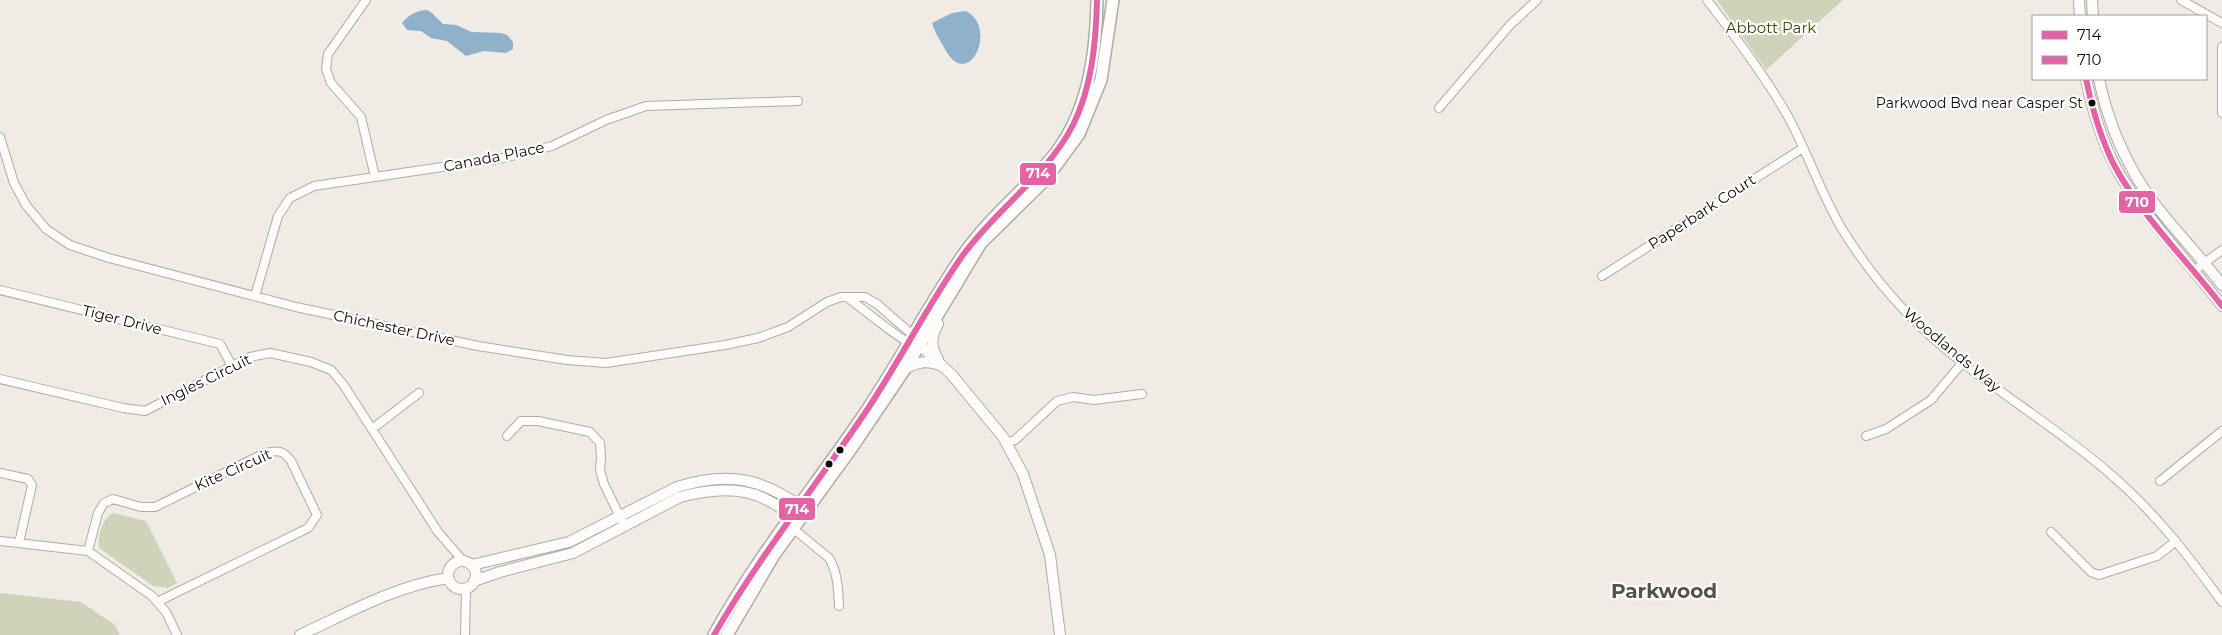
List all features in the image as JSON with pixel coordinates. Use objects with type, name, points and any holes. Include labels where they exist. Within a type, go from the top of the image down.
[{"type":"main road","points":[[803,508],[913,341],[976,236],[1050,160],[1067,136],[1087,88],[1094,54],[1098,0]]},
{"type":"main road","points":[[714,635],[756,565],[803,508],[905,369],[913,341],[958,280],[981,243],[1046,179],[1079,134],[1102,80],[1113,0]]},
{"type":"main road","points":[[726,635],[792,522]]},
{"type":"street","points":[[366,0],[328,54],[326,69],[331,83],[361,116],[375,177]]},
{"type":"street","points":[[1439,108],[1510,25],[1537,0]]},
{"type":"street","name":"Woodlands Way","points":[[1707,0],[1742,45],[1781,106],[1842,228],[1874,275],[1906,312],[1963,362],[2107,471],[2136,496],[2176,541],[2222,602]]},
{"type":"street","points":[[2079,0],[2080,15]]},
{"type":"street","points":[[2092,0],[2093,15]]},
{"type":"street","points":[[2180,0],[2222,23]]},
{"type":"street","points":[[2222,47],[2222,114]]},
{"type":"street","points":[[2086,80],[2092,108],[2108,151],[2126,185],[2222,306]]},
{"type":"street","points":[[2099,80],[2104,105],[2120,146],[2137,177],[2168,220],[2205,262],[2222,285]]},
{"type":"street","name":"Canada Place","points":[[255,296],[278,216],[290,198],[314,186],[503,158],[552,146],[606,120],[646,106],[798,102]]},
{"type":"street","name":"Chichester Drive","points":[[0,138],[3,157],[26,205],[46,229],[70,245],[110,258],[255,296],[478,346],[568,360],[606,363],[725,345],[758,338],[788,327],[827,302],[847,297],[865,298],[877,304],[913,341]]},
{"type":"street","name":"Paperbark Court","points":[[1602,276],[1802,148]]},
{"type":"street","points":[[2195,270],[2222,250]]},
{"type":"street","points":[[943,366],[934,352],[932,335],[954,292],[958,280]]},
{"type":"street","name":"Tiger Drive","points":[[0,290],[220,344],[232,366]]},
{"type":"street","points":[[847,297],[913,341],[943,366],[1006,442],[1023,474],[1037,509],[1050,555],[1060,635]]},
{"type":"street","name":"Ingles Circuit","points":[[0,379],[123,408],[145,411],[250,357],[270,353],[311,362],[330,370],[343,384],[438,532],[468,563]]},
{"type":"street","points":[[905,369],[921,362],[929,361],[943,366]]},
{"type":"street","points":[[1866,436],[1886,429],[1931,400],[1963,362]]},
{"type":"street","points":[[372,429],[419,393]]},
{"type":"street","points":[[1006,442],[1015,440],[1057,401],[1072,397],[1094,400],[1142,394]]},
{"type":"street","points":[[507,436],[521,421],[538,421],[590,432],[600,443],[600,470],[604,484],[622,521]]},
{"type":"street","points":[[2160,482],[2222,431]]},
{"type":"street","name":"Kite Circuit","points":[[88,551],[98,513],[104,503],[113,499],[141,507],[156,507],[265,453],[279,450],[285,453],[292,461],[316,515],[308,528],[157,602]]},
{"type":"street","points":[[0,472],[28,479],[32,486],[20,543]]},
{"type":"street","points":[[803,508],[756,482],[725,478],[694,482],[677,487],[622,521],[573,553],[500,572],[470,584],[454,586],[448,578],[453,564],[468,563],[570,542],[622,521],[680,497],[696,493],[724,491],[752,494],[765,498],[829,558],[836,570],[839,606]]},
{"type":"street","points":[[2051,532],[2091,572],[2099,574],[2157,556],[2176,541]]},
{"type":"street","points":[[0,541],[88,551],[152,596],[166,612],[176,635]]},
{"type":"street","points":[[465,635],[470,584],[474,570],[468,563]]},
{"type":"street","points":[[300,635],[393,592],[424,582],[448,578]]},
{"type":"green space","name":"Abbott Park","points":[[1717,0],[1843,0],[1766,70]]},
{"type":"green space","points":[[113,513],[146,521],[177,583],[168,588],[153,586],[99,548],[102,528],[106,519]]},
{"type":"green space","points":[[0,593],[81,602],[115,625],[120,635],[0,635]]},
{"type":"water","points":[[427,10],[443,24],[456,25],[472,32],[507,35],[513,42],[513,49],[506,53],[484,51],[466,56],[447,41],[431,38],[421,31],[407,30],[402,23],[404,20],[413,14]]},
{"type":"water","points":[[966,11],[975,19],[980,30],[980,41],[977,52],[971,60],[964,64],[955,61],[946,51],[932,23],[952,13]]},
{"type":"transit line","name":"714","points":[[714,635],[768,550],[865,413],[937,294],[963,255],[990,222],[1049,160],[1073,125],[1089,80],[1096,32],[1097,0]]},
{"type":"transit line","name":"710","points":[[2086,80],[2104,143],[2124,182],[2150,219],[2222,306]]},
{"type":"place","name":"Parkwood Bvd near Casper St","points":[[2092,103]]},
{"type":"district","name":"Parkwood","points":[[1664,591]]}]
